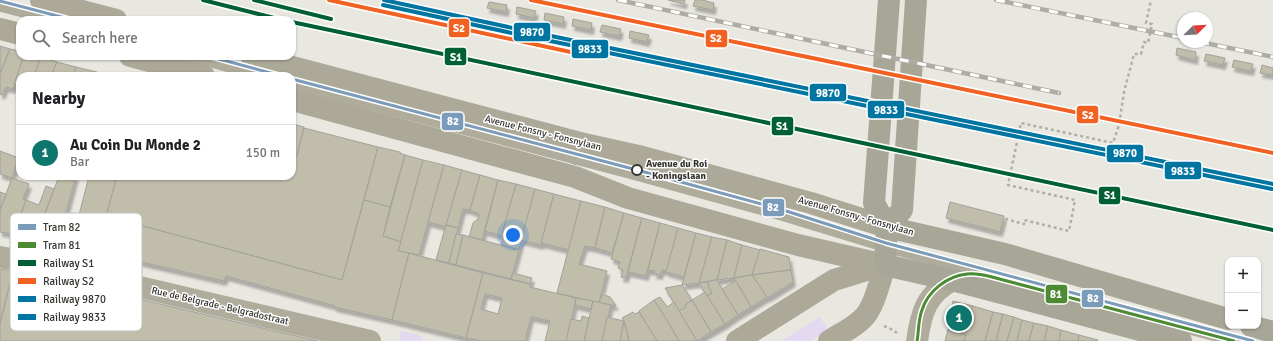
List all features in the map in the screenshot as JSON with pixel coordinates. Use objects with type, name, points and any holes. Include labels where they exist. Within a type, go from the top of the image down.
[{"type":"main road","points":[[41,0],[101,16]]},
{"type":"main road","points":[[886,246],[874,203],[889,0]]},
{"type":"main road","points":[[829,341],[852,327],[868,313],[873,302],[886,246],[902,210],[916,0]]},
{"type":"main road","points":[[0,29],[16,33]]},
{"type":"main road","points":[[145,60],[189,72]]},
{"type":"main road","name":"Avenue Fonsny - Fonsnylaan","points":[[266,60],[573,141],[642,157],[811,203],[886,246],[953,280],[1181,341]]},
{"type":"main road","name":"Avenue Fonsny - Fonsnylaan","points":[[296,101],[574,177],[628,198],[798,245],[886,246],[1005,254],[1225,318]]},
{"type":"main road","points":[[737,341],[886,246]]},
{"type":"main road","points":[[1261,329],[1273,332]]},
{"type":"street","name":"Rue de Belgrade - Belgradostraat","points":[[0,257],[10,259]]},
{"type":"street","points":[[917,341],[921,317],[926,304],[937,290],[953,280]]},
{"type":"street","name":"Rue de Belgrade - Belgradostraat","points":[[142,288],[370,341]]},
{"type":"lane","points":[[0,6],[38,16]]},
{"type":"lane","points":[[203,60],[248,72]]},
{"type":"lane","name":"Avenue Fonsny - Fonsnylaan","points":[[296,85],[636,175],[928,259],[1234,341]]},
{"type":"lane","name":"Avenue Fonsny - Fonsnylaan","points":[[886,246],[902,259],[928,259]]},
{"type":"path","points":[[1009,232],[1003,230],[1006,220],[1024,224],[1024,220],[1069,232],[1075,200],[1008,185],[1021,123],[1113,143],[1119,125],[1124,92],[1134,54],[1141,54],[1144,42],[1148,43],[1152,24],[1146,23],[1151,0]]},
{"type":"shaded area","points":[[820,317],[828,330],[811,341],[781,341]]},
{"type":"shaded area","points":[[401,331],[423,336],[422,341],[399,341]]},
{"type":"building","points":[[668,0],[685,0],[684,4]]},
{"type":"building","points":[[695,0],[714,3],[713,10],[693,6]]},
{"type":"building","points":[[489,2],[507,5],[506,12],[487,8]]},
{"type":"building","points":[[517,7],[536,11],[534,18],[516,14]]},
{"type":"building","points":[[545,13],[564,17],[563,24],[544,20]]},
{"type":"building","points":[[573,19],[592,23],[591,30],[572,26]]},
{"type":"building","points":[[602,25],[621,29],[619,36],[600,32]]},
{"type":"building","points":[[630,31],[649,35],[647,42],[629,38]]},
{"type":"building","points":[[0,46],[10,49],[0,74]]},
{"type":"building","points":[[1177,48],[1196,52],[1195,60],[1176,55]]},
{"type":"building","points":[[10,49],[16,50],[16,60],[23,60],[19,72],[16,72],[16,80],[13,89],[6,87],[2,95],[0,94],[0,74]]},
{"type":"building","points":[[1206,54],[1225,58],[1223,65],[1204,61]]},
{"type":"building","points":[[23,60],[40,60],[35,72],[18,72]]},
{"type":"building","points":[[40,60],[51,60],[57,62],[53,72],[35,72]]},
{"type":"building","points":[[1234,60],[1253,64],[1251,71],[1232,67]]},
{"type":"building","points":[[57,62],[76,67],[74,72],[53,72]]},
{"type":"building","points":[[1262,65],[1273,68],[1273,75],[1260,73]]},
{"type":"building","points":[[76,67],[97,72],[74,72]]},
{"type":"building","points":[[296,125],[304,127],[296,156]]},
{"type":"building","points":[[304,128],[378,147],[342,280],[142,226],[142,213],[107,213],[116,180],[296,180],[297,156]]},
{"type":"building","points":[[378,147],[400,152],[405,155],[390,207],[364,200]]},
{"type":"building","points":[[0,151],[16,157],[16,167],[12,178],[0,174]]},
{"type":"building","points":[[405,155],[423,160],[401,242],[383,236]]},
{"type":"building","points":[[423,160],[444,165],[419,255],[398,251]]},
{"type":"building","points":[[444,165],[462,170],[446,227],[428,222]]},
{"type":"building","points":[[462,170],[480,175],[470,210],[463,209],[458,228],[446,225]]},
{"type":"building","points":[[480,175],[498,180],[482,240],[469,237],[473,223],[478,219],[479,214],[470,210]]},
{"type":"building","points":[[12,178],[29,184],[23,199],[26,200],[21,213],[10,213],[10,233],[0,232],[0,210]]},
{"type":"building","points":[[57,180],[75,180],[66,213],[45,213]]},
{"type":"building","points":[[88,180],[116,180],[107,213],[79,213]]},
{"type":"building","points":[[498,180],[516,184],[502,236],[485,231]]},
{"type":"building","points":[[516,184],[535,189],[519,250],[501,245],[504,235],[502,234]]},
{"type":"building","points":[[46,186],[54,189],[45,213],[21,213],[26,200],[39,205]]},
{"type":"building","points":[[535,189],[554,194],[541,245],[521,240]]},
{"type":"building","points":[[0,192],[6,194],[0,210]]},
{"type":"building","points":[[554,194],[581,201],[569,250],[541,243]]},
{"type":"building","points":[[364,200],[390,207],[383,236],[401,242],[398,251],[409,253],[392,320],[334,307],[335,306],[226,276],[224,281],[142,262],[142,226],[342,280]]},
{"type":"building","points":[[581,201],[605,207],[595,248],[585,246],[579,264],[607,271],[599,303],[557,293]]},
{"type":"building","points":[[950,202],[1004,216],[1000,232],[946,218]]},
{"type":"building","points":[[605,207],[624,213],[612,253],[595,248]]},
{"type":"building","points":[[624,213],[642,218],[626,278],[621,277],[623,270],[618,268],[620,262],[611,259]]},
{"type":"building","points":[[642,218],[660,223],[646,276],[628,272]]},
{"type":"building","points":[[660,223],[678,228],[667,271],[662,270],[660,275],[654,274],[655,271],[648,270]]},
{"type":"building","points":[[446,225],[458,228],[449,263],[436,260]]},
{"type":"building","points":[[678,228],[696,233],[684,277],[666,272]]},
{"type":"building","points":[[696,233],[712,237],[704,267],[699,283],[682,285]]},
{"type":"building","points":[[456,234],[463,235],[456,265],[449,263]]},
{"type":"building","points":[[463,235],[519,250],[511,279],[456,265]]},
{"type":"building","points":[[712,237],[727,240],[717,280],[699,283]]},
{"type":"building","points":[[727,240],[742,245],[734,278],[717,280]]},
{"type":"building","points":[[742,245],[760,250],[752,275],[734,278]]},
{"type":"building","points":[[760,249],[789,257],[791,270],[752,275]]},
{"type":"building","points":[[409,253],[483,273],[466,338],[392,320]]},
{"type":"building","points":[[0,269],[10,271],[10,283],[0,323]]},
{"type":"building","points":[[791,270],[793,282],[767,298],[752,275]]},
{"type":"building","points":[[483,273],[530,284],[530,287],[576,298],[567,341],[545,341],[550,321],[531,317],[525,341],[481,341],[466,338]],"holes":[[[485,294],[502,298],[498,314],[481,309]]]},
{"type":"building","points":[[513,273],[532,278],[530,284],[511,279]]},
{"type":"building","points":[[752,275],[767,297],[751,307],[734,278]]},
{"type":"building","points":[[717,280],[738,315],[725,324],[707,296],[712,293],[707,282]]},
{"type":"building","points":[[736,281],[751,307],[738,315],[722,289]]},
{"type":"building","points":[[707,282],[712,293],[707,296],[699,283]]},
{"type":"building","points":[[10,283],[10,331],[142,331],[142,300],[318,341],[0,341],[0,324]]},
{"type":"building","points":[[682,285],[692,300],[685,305],[686,307],[679,311],[665,288]]},
{"type":"building","points":[[705,292],[725,324],[711,332],[692,300]]},
{"type":"building","points":[[602,294],[610,297],[616,306],[599,303]]},
{"type":"building","points":[[660,297],[667,307],[674,302],[697,341],[679,341],[654,300]]},
{"type":"building","points":[[576,298],[593,301],[591,309],[575,305]]},
{"type":"building","points":[[654,300],[679,341],[657,341],[645,322],[639,311]]},
{"type":"building","points":[[692,300],[711,332],[697,341],[679,311],[686,307],[685,305]]},
{"type":"building","points":[[593,301],[611,305],[602,341],[584,341]]},
{"type":"building","points":[[953,301],[973,306],[966,335],[948,330]]},
{"type":"building","points":[[973,306],[993,312],[985,341],[964,341]]},
{"type":"building","points":[[633,312],[635,314],[639,312],[657,341],[629,341],[622,318]]},
{"type":"building","points":[[993,312],[1003,314],[996,341],[985,341]]},
{"type":"building","points":[[1003,314],[1014,317],[1007,341],[996,341]]},
{"type":"building","points":[[582,316],[589,318],[584,341],[566,341],[571,319],[581,321]]},
{"type":"building","points":[[607,317],[624,321],[620,341],[602,341]]},
{"type":"building","points":[[1014,317],[1022,320],[1017,341],[1007,341]]},
{"type":"building","points":[[1022,320],[1034,323],[1029,341],[1017,341]]},
{"type":"building","points":[[624,321],[629,341],[620,341]]},
{"type":"building","points":[[1034,323],[1048,326],[1044,341],[1029,341]]},
{"type":"building","points":[[1048,326],[1061,330],[1059,341],[1044,341]]},
{"type":"building","points":[[948,330],[966,335],[964,341],[945,341]]},
{"type":"building","points":[[1061,330],[1079,335],[1078,341],[1059,341]]},
{"type":"building","points":[[1079,335],[1098,340],[1098,341],[1078,341]]},
{"type":"tram line","name":"82","points":[[0,1],[58,16]]},
{"type":"tram line","name":"82","points":[[223,60],[267,72]]},
{"type":"tram line","name":"82","points":[[296,80],[637,170],[783,210],[886,243],[1253,341]]},
{"type":"tram line","points":[[510,137],[576,165]]},
{"type":"tram line","name":"81","points":[[917,341],[921,314],[929,297],[946,281],[960,275],[970,274],[980,274],[992,277],[1234,341]]},
{"type":"tram line","points":[[1130,308],[1192,334]]},
{"type":"railway","points":[[618,0],[1059,93]]},
{"type":"railway","points":[[996,0],[1177,37]]},
{"type":"railway","points":[[1213,45],[1273,57]]},
{"type":"rail line","name":"S1","points":[[203,0],[266,16]]},
{"type":"rail line","name":"S1","points":[[254,0],[331,19]]},
{"type":"rail line","name":"S2","points":[[329,0],[589,56]]},
{"type":"rail line","name":"9870","points":[[384,0],[522,30],[1273,184]]},
{"type":"rail line","name":"S2","points":[[531,0],[1273,153]]},
{"type":"rail line","name":"9833","points":[[383,5],[521,35],[1272,189]]},
{"type":"rail line","name":"S1","points":[[296,23],[1273,230]]},
{"type":"place","name":"Avenue du Roi - Koningslaan","points":[[637,170]]},
{"type":"place","name":"Au Coin Du Monde 2","points":[[959,318]]}]
